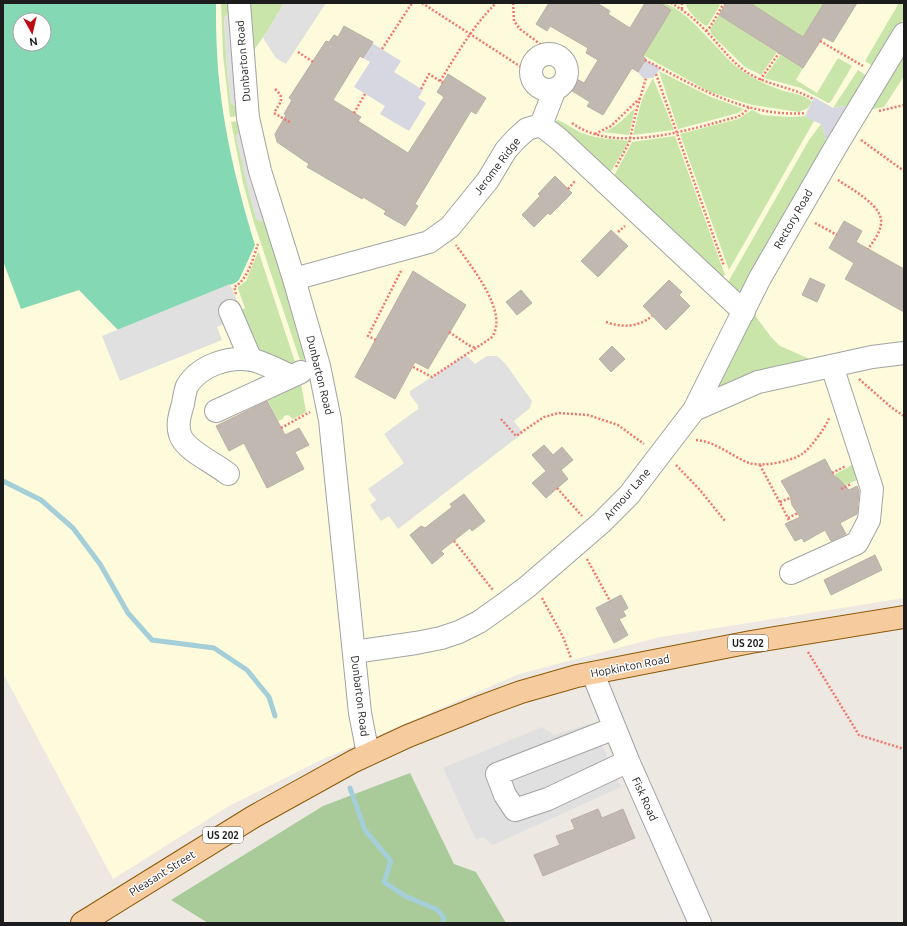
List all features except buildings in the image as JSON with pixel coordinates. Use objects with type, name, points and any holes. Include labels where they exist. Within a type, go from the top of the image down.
[{"type":"main road","name":"Hopkinton Road","points":[[368,754],[408,736],[521,692],[577,676],[751,642],[904,617]]},
{"type":"main road","name":"Pleasant Street","points":[[82,923],[253,817],[368,754]]},
{"type":"street","name":"Dunbarton Road","points":[[239,3],[248,118],[260,171],[294,279],[319,366],[330,420],[360,713],[368,754]]},
{"type":"street","name":"Rectory Road","points":[[694,410],[760,278],[835,148],[904,34]]},
{"type":"street","points":[[555,89],[543,89],[534,82],[532,74],[533,66],[540,58],[551,55],[556,56],[564,64],[567,70],[565,81],[555,89],[544,120],[560,140],[744,312]]},
{"type":"street","name":"Jerome Ridge","points":[[294,279],[429,242],[450,226],[488,180],[506,150],[516,139],[527,129],[544,120]]},
{"type":"street","points":[[234,305],[251,360]]},
{"type":"street","name":"Armour Lane","points":[[354,652],[416,644],[441,638],[459,632],[479,622],[503,605],[534,581],[578,543],[629,495],[694,410],[758,382],[872,357],[904,353]]},
{"type":"street","points":[[228,474],[187,445],[181,437],[178,428],[187,387],[205,368],[227,360],[251,360],[270,366],[291,376]]},
{"type":"street","points":[[790,573],[857,543],[869,520],[872,489],[837,365]]},
{"type":"street","points":[[216,410],[291,376],[319,366]]},
{"type":"street","name":"Fisk Road","points":[[593,674],[629,763],[700,923]]},
{"type":"street","points":[[615,728],[497,774],[505,795],[515,810],[548,799],[618,766],[629,763]]},
{"type":"path","points":[[382,49],[412,3]]},
{"type":"path","points":[[422,3],[532,74]]},
{"type":"path","points":[[421,89],[429,74],[441,82],[470,33],[482,17],[496,3]]},
{"type":"path","points":[[512,3],[514,20],[520,29],[556,56]]},
{"type":"path","points":[[671,3],[682,9],[747,72],[760,80],[796,91],[813,99]]},
{"type":"path","points":[[682,3],[682,9]]},
{"type":"path","points":[[706,31],[710,27],[724,3]]},
{"type":"path","points":[[820,42],[879,76]]},
{"type":"path","points":[[298,52],[313,62]]},
{"type":"path","points":[[760,80],[779,53]]},
{"type":"path","points":[[645,60],[701,89],[749,107],[765,111],[806,113]]},
{"type":"path","points":[[656,74],[726,271]]},
{"type":"path","points":[[606,182],[629,143],[646,78]]},
{"type":"path","points":[[275,89],[282,96],[282,100],[274,113],[291,123]]},
{"type":"path","points":[[354,113],[365,94]]},
{"type":"path","points":[[595,134],[611,126],[640,97]]},
{"type":"path","points":[[875,112],[904,105]]},
{"type":"path","points":[[544,120],[570,121],[580,128],[595,134],[618,138],[630,138],[676,133],[737,117],[749,107]]},
{"type":"path","points":[[857,137],[904,171]]},
{"type":"path","points":[[838,180],[870,202],[880,214],[882,223],[880,230],[868,249]]},
{"type":"path","points":[[816,222],[837,235]]},
{"type":"path","points":[[413,367],[432,377],[493,335],[497,321],[494,307],[487,291],[446,230]]},
{"type":"path","points":[[234,305],[234,286],[243,280],[258,244]]},
{"type":"path","points":[[376,340],[368,336],[413,247]]},
{"type":"path","points":[[606,322],[617,326],[634,325],[646,321],[652,316]]},
{"type":"path","points":[[450,332],[476,348]]},
{"type":"path","points":[[837,365],[849,371],[892,408],[904,416]]},
{"type":"path","points":[[281,428],[308,412],[314,411]]},
{"type":"path","points":[[501,419],[516,436],[544,417],[550,415],[559,413],[588,415],[618,425],[644,445],[649,446]]},
{"type":"path","points":[[673,437],[701,441],[720,448],[748,462],[760,465],[791,459],[802,454],[814,442],[828,421],[829,416]]},
{"type":"path","points":[[674,463],[700,490],[725,521]]},
{"type":"path","points":[[760,465],[790,522]]},
{"type":"path","points":[[557,488],[594,529]]},
{"type":"path","points":[[780,502],[790,498]]},
{"type":"path","points":[[788,518],[798,513]]},
{"type":"path","points":[[454,541],[503,605]]},
{"type":"path","points":[[578,543],[610,600]]},
{"type":"path","points":[[534,581],[546,607],[563,637],[572,660]]},
{"type":"path","points":[[798,635],[858,736],[904,749]]},
{"type":"shaded area","points":[[3,3],[904,3],[904,598],[660,637],[519,674],[319,761],[229,806],[113,879],[3,673]]},
{"type":"shaded area","points":[[284,3],[326,3],[286,64],[276,58],[263,38]]},
{"type":"shaded area","points":[[231,11],[239,109],[231,103],[227,69],[224,18]]},
{"type":"shaded area","points":[[372,43],[401,61],[394,72],[423,90],[418,98],[426,103],[409,131],[380,114],[385,106],[354,87],[370,62],[363,58]]},
{"type":"shaded area","points":[[645,60],[661,68],[653,78],[643,78],[638,72]]},
{"type":"shaded area","points":[[814,97],[833,108],[851,105],[828,146],[821,124],[805,116]]},
{"type":"shaded area","points":[[242,128],[254,184],[265,223],[256,219],[247,186],[236,136]]},
{"type":"shaded area","points":[[230,284],[243,316],[217,327],[222,340],[120,381],[102,336]]},
{"type":"shaded area","points":[[466,355],[475,364],[487,356],[497,356],[505,363],[532,401],[530,408],[514,421],[523,433],[398,529],[389,516],[381,521],[370,505],[376,500],[368,489],[404,463],[384,434],[418,409],[418,405],[410,395],[410,391]]},
{"type":"shaded area","points":[[592,723],[621,787],[493,845],[483,837],[476,840],[443,768],[542,727],[554,735]]},
{"type":"green space","points":[[3,3],[216,3],[216,40],[225,125],[241,198],[255,245],[239,280],[235,283],[118,330],[79,290],[21,309],[3,261]]},
{"type":"green space","points":[[221,3],[231,3],[231,11],[224,18],[227,69],[231,103],[239,109],[240,116],[230,117],[223,55]]},
{"type":"green space","points":[[250,3],[284,3],[254,50],[251,48]]},
{"type":"green space","points":[[660,3],[669,5],[690,20],[729,60],[742,71],[771,86],[805,97],[812,102],[808,108],[799,112],[752,105],[710,92],[643,55],[671,10]]},
{"type":"green space","points":[[685,3],[717,3],[720,5],[706,26],[688,10]]},
{"type":"green space","points":[[750,3],[824,3],[803,37]]},
{"type":"green space","points":[[899,3],[904,3],[904,18],[874,67],[865,61]]},
{"type":"green space","points":[[719,15],[777,52],[761,75],[745,67],[711,34],[710,29]]},
{"type":"green space","points":[[904,48],[904,76],[884,107],[867,110]]},
{"type":"green space","points":[[781,54],[803,68],[796,80],[817,93],[838,58],[852,66],[832,100],[828,103],[801,88],[764,78]]},
{"type":"green space","points":[[858,70],[868,77],[851,105],[833,108]]},
{"type":"green space","points":[[659,71],[711,97],[744,109],[738,113],[678,129]]},
{"type":"green space","points":[[653,78],[674,130],[633,135],[642,99]]},
{"type":"green space","points":[[635,108],[629,135],[603,132],[624,119]]},
{"type":"green space","points":[[752,110],[762,115],[791,117],[805,116],[814,121],[729,270],[680,134],[738,119]]},
{"type":"green space","points":[[557,120],[581,133],[590,136],[629,141],[610,173],[553,124]]},
{"type":"green space","points":[[240,121],[242,128],[236,136],[256,219],[265,223],[306,357],[301,363],[254,223],[243,183],[231,122]]},
{"type":"green space","points":[[821,124],[828,146],[743,291],[738,292],[727,284],[809,140]]},
{"type":"green space","points":[[675,136],[725,275],[721,277],[614,176],[632,142]]},
{"type":"green space","points":[[258,252],[296,365],[292,365],[263,353],[259,349],[252,338],[241,310],[245,308],[238,287],[246,281]]},
{"type":"green space","points":[[754,314],[771,337],[780,346],[812,360],[718,390],[715,382]]},
{"type":"green space","points":[[301,383],[306,412],[293,419],[288,415],[284,416],[283,419],[278,421],[267,399]]},
{"type":"green space","points":[[859,461],[865,476],[840,488],[841,480],[834,475]]},
{"type":"green space","points":[[410,773],[454,864],[476,872],[506,923],[208,923],[171,900],[323,806]]},
{"type":"waterway","points":[[3,481],[41,500],[73,528],[100,564],[128,613],[152,640],[214,648],[247,670],[269,697],[275,716]]},
{"type":"waterway","points":[[350,788],[365,830],[391,861],[384,882],[405,896],[438,910],[444,918],[443,923]]}]
